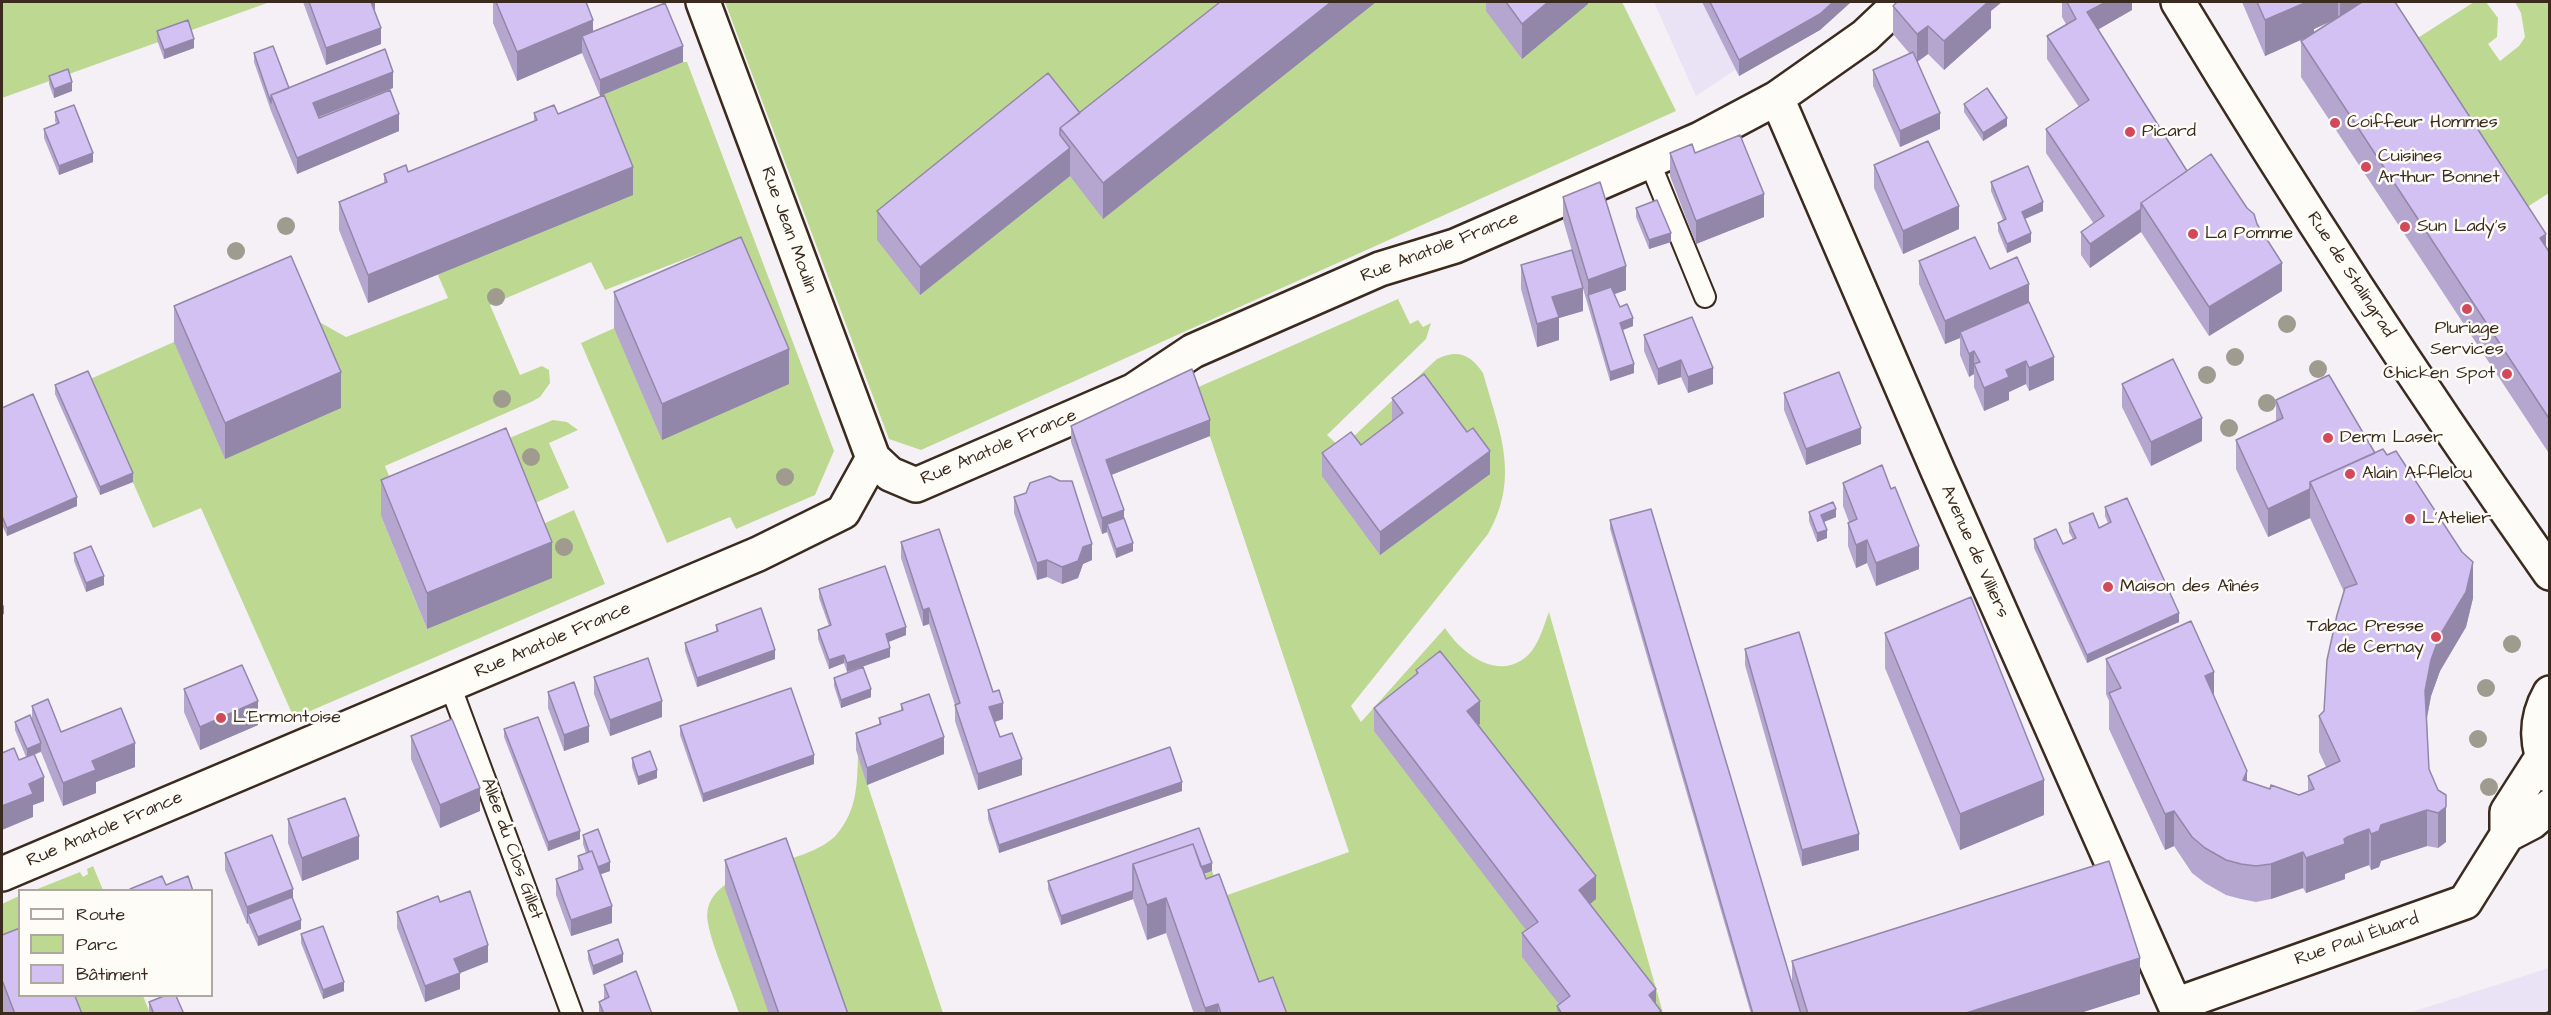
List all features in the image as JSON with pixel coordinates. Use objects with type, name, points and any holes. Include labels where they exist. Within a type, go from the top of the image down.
[{"type":"street","name":"Rue Jean Moulin","points":[[703,2],[873,458]]},
{"type":"street","name":"Rue Anatole France","points":[[2,874],[758,554],[843,512],[873,458],[890,474],[916,485],[1133,391],[1193,351],[1380,269],[1455,246],[1650,163],[1777,98],[1865,36],[1900,2]]},
{"type":"street","name":"Rue de Stalingrad","points":[[2178,2],[2275,160],[2372,310],[2550,573]]},
{"type":"street","name":"Avenue de Villiers","points":[[1777,98],[1948,493],[2175,1005]]},
{"type":"street","points":[[2545,767],[2537,735],[2539,718],[2550,693]]},
{"type":"street","name":"Rue Paul Éluard","points":[[2507,835],[2507,812],[2545,767]]},
{"type":"street","name":"Rue Paul Éluard","points":[[2175,1005],[2465,902],[2507,835],[2532,822],[2550,806]]},
{"type":"lane","points":[[1650,163],[1705,297]]},
{"type":"lane","name":"Allée du Clos Gillet","points":[[450,685],[572,1014]]},
{"type":"shaded area","points":[[1654,2],[1851,2],[1820,30],[1739,76],[1735,70],[1696,96]]},
{"type":"shaded area","points":[[2549,968],[2549,1013],[2409,1013]]},
{"type":"green space","points":[[2,2],[270,2],[2,98]]},
{"type":"green space","points":[[725,2],[1622,2],[1676,111],[921,450],[889,439]]},
{"type":"green space","points":[[2474,2],[2486,2],[2498,18],[2497,37],[2488,44],[2500,61],[2519,46],[2525,37],[2521,13],[2515,2],[2549,2],[2549,193],[2510,218],[2402,48]]},
{"type":"green space","points":[[687,62],[834,451],[815,495],[736,529],[730,517],[667,543],[581,343],[740,272],[724,244],[605,290],[591,262],[490,305],[520,375],[542,366],[549,370],[550,383],[540,397],[531,402],[385,466],[393,486],[553,420],[567,422],[578,430],[549,443],[569,488],[524,508],[381,516],[427,629],[552,577],[532,529],[574,510],[605,584],[294,718],[201,508],[153,528],[88,380],[174,342],[298,310],[346,337],[448,298],[438,275],[604,123],[600,96]]},
{"type":"green space","points":[[1398,299],[1410,324],[1418,320],[1423,327],[1431,323],[1426,339],[1327,435],[1341,448],[1437,359],[1451,354],[1463,355],[1473,361],[1483,373],[1495,414],[1504,454],[1503,493],[1498,513],[1488,534],[1351,706],[1361,722],[1445,628],[1459,645],[1478,660],[1500,666],[1511,665],[1522,660],[1528,656],[1536,644],[1549,612],[1663,1013],[1274,1014],[1193,880],[1212,871],[1222,897],[1349,852],[1194,389]]},
{"type":"green space","points":[[858,756],[943,1013],[739,1013],[710,933],[709,904],[720,889],[737,878],[803,854],[823,845],[837,834],[849,816],[855,797]]},
{"type":"green space","points":[[93,866],[103,889],[38,889],[80,872],[83,877],[88,874],[87,869]]},
{"type":"green space","points":[[18,896],[18,956],[2,964],[2,904]]},
{"type":"green space","points":[[64,997],[143,997],[150,1013],[71,1013]]},
{"type":"building","points":[[309,2],[371,2],[381,28],[326,48]]},
{"type":"building","points":[[496,2],[586,2],[593,20],[517,52]]},
{"type":"building","points":[[1220,2],[1331,2],[1103,183],[1060,128]]},
{"type":"building","points":[[1506,2],[1548,2],[1522,24]]},
{"type":"building","points":[[1710,2],[1833,2],[1820,14],[1739,60]]},
{"type":"building","points":[[1897,2],[1988,2],[1944,41],[1928,26],[1917,34],[1893,6]]},
{"type":"building","points":[[2067,2],[2106,2],[2087,12],[2187,171],[2141,203],[2141,209],[2090,244],[2081,232],[2104,216],[2046,129],[2089,100],[2047,36],[2076,19]]},
{"type":"building","points":[[2257,2],[2307,2],[2265,20]]},
{"type":"building","points":[[2362,2],[2395,2],[2546,234],[2540,238],[2550,253],[2550,420],[2301,41]]},
{"type":"building","points":[[665,3],[683,46],[600,80],[582,36]]},
{"type":"building","points":[[188,20],[194,39],[164,50],[157,31]]},
{"type":"building","points":[[273,46],[289,88],[271,95],[271,103],[254,53]]},
{"type":"building","points":[[385,49],[393,72],[313,103],[319,118],[390,90],[399,114],[297,158],[271,95]]},
{"type":"building","points":[[1913,52],[1940,113],[1900,131],[1873,70]]},
{"type":"building","points":[[68,69],[72,82],[54,89],[49,76]]},
{"type":"building","points":[[1048,73],[1080,113],[1060,128],[1060,135],[1070,148],[920,267],[877,211]]},
{"type":"building","points":[[1987,88],[2007,118],[1983,133],[1964,104]]},
{"type":"building","points":[[604,95],[633,167],[368,275],[339,202],[387,182],[384,174],[406,165],[408,172],[537,120],[534,113],[554,105],[558,114]]},
{"type":"building","points":[[74,105],[93,153],[59,166],[44,129],[59,123],[55,112]]},
{"type":"building","points":[[1740,135],[1764,194],[1696,221],[1670,153],[1692,144],[1695,153]]},
{"type":"building","points":[[1928,141],[1959,206],[1903,231],[1874,165]]},
{"type":"building","points":[[2211,154],[2247,208],[2254,214],[2257,224],[2282,263],[2209,307],[2141,203]]},
{"type":"building","points":[[2028,166],[2043,202],[2022,212],[2031,233],[2007,244],[1998,223],[2006,219],[1991,182]]},
{"type":"building","points":[[1600,182],[1626,266],[1588,280],[1563,197]]},
{"type":"building","points":[[1657,200],[1671,233],[1649,240],[1636,208]]},
{"type":"building","points":[[741,237],[789,349],[662,404],[614,292]]},
{"type":"building","points":[[1975,237],[1990,269],[2017,257],[2029,284],[1945,321],[1919,261]]},
{"type":"building","points":[[1572,250],[1583,288],[1552,297],[1559,317],[1537,324],[1521,265]]},
{"type":"building","points":[[291,256],[341,372],[225,423],[174,306]]},
{"type":"building","points":[[1611,287],[1620,307],[1627,304],[1633,318],[1620,323],[1634,364],[1610,372],[1588,295]]},
{"type":"building","points":[[2029,302],[2054,357],[2029,368],[2026,361],[2006,370],[2009,377],[1984,388],[1974,364],[1980,362],[1974,351],[1969,354],[1960,332]]},
{"type":"building","points":[[1692,317],[1713,368],[1688,377],[1681,360],[1658,369],[1644,335]]},
{"type":"building","points":[[2173,359],[2202,418],[2151,442],[2122,384]]},
{"type":"building","points":[[1192,369],[1210,420],[1106,460],[1124,510],[1102,518],[1071,426]]},
{"type":"building","points":[[88,371],[133,473],[100,487],[55,385]]},
{"type":"building","points":[[1839,372],[1861,428],[1806,449],[1784,393]]},
{"type":"building","points":[[1424,374],[1467,432],[1473,428],[1490,451],[1380,532],[1322,453],[1351,432],[1361,445],[1403,413],[1392,398]]},
{"type":"building","points":[[2329,375],[2375,453],[2310,482],[2310,489],[2268,509],[2236,440],[2283,418],[2276,400]]},
{"type":"building","points":[[33,394],[77,497],[7,528],[2,516],[2,408]]},
{"type":"building","points":[[506,428],[552,542],[427,593],[381,480]]},
{"type":"building","points":[[2383,449],[2387,455],[2396,451],[2462,552],[2473,562],[2466,592],[2440,635],[2431,660],[2425,691],[2429,769],[2438,790],[2446,795],[2446,807],[2438,813],[2427,810],[2381,825],[2379,831],[2371,834],[2369,829],[2347,837],[2344,839],[2345,844],[2306,858],[2303,852],[2271,864],[2256,866],[2226,860],[2205,848],[2192,837],[2174,811],[2165,814],[2109,693],[2121,688],[2106,659],[2191,621],[2214,672],[2205,676],[2247,771],[2243,780],[2270,789],[2271,785],[2299,795],[2314,789],[2308,776],[2340,761],[2319,716],[2324,711],[2327,660],[2337,615],[2345,588],[2357,584],[2310,482]]},
{"type":"building","points":[[1882,465],[1891,489],[1895,487],[1919,546],[1876,563],[1867,540],[1856,545],[1848,523],[1857,519],[1843,483]]},
{"type":"building","points":[[1050,476],[1060,481],[1072,481],[1092,544],[1083,547],[1078,561],[1062,567],[1047,560],[1037,563],[1014,497],[1026,493],[1030,483]]},
{"type":"building","name":"Maison des Aînés","points":[[2127,498],[2179,613],[2087,655],[2034,539],[2056,529],[2063,544],[2076,538],[2069,523],[2093,513],[2099,528],[2111,522],[2105,507]]},
{"type":"building","points":[[1833,502],[1836,509],[1821,515],[1827,530],[1817,533],[1809,512]]},
{"type":"building","points":[[1651,509],[1801,1014],[1753,1014],[1610,520]]},
{"type":"building","points":[[1124,518],[1133,543],[1116,549],[1107,524]]},
{"type":"building","points":[[939,529],[993,692],[999,690],[1003,703],[989,707],[1000,737],[1012,733],[1022,759],[978,774],[955,705],[960,703],[929,608],[923,610],[901,542]]},
{"type":"building","points":[[91,546],[104,576],[86,583],[74,553]]},
{"type":"building","points":[[885,566],[906,627],[886,634],[890,648],[847,663],[844,655],[829,660],[818,630],[831,625],[819,589]]},
{"type":"building","points":[[1971,597],[2044,780],[1960,814],[1885,633]]},
{"type":"building","points":[[761,608],[775,650],[697,678],[685,643],[718,631],[716,625]]},
{"type":"building","points":[[1799,632],[1859,834],[1802,850],[1745,649]]},
{"type":"building","points":[[1440,651],[1480,701],[1467,711],[1596,876],[1579,890],[1656,989],[1649,995],[1661,1011],[1657,1014],[1562,1014],[1557,1006],[1570,996],[1522,933],[1538,922],[1374,708],[1418,673],[1416,670]]},
{"type":"building","points":[[648,658],[662,701],[610,720],[594,677]]},
{"type":"building","points":[[242,665],[258,701],[200,727],[184,689]]},
{"type":"building","points":[[863,667],[871,689],[841,700],[834,678]]},
{"type":"building","points":[[574,682],[589,726],[564,735],[548,692]]},
{"type":"building","points":[[791,688],[814,755],[703,794],[680,726]]},
{"type":"building","points":[[929,694],[944,737],[867,768],[856,733],[881,724],[879,718],[903,710],[901,704]]},
{"type":"building","points":[[48,699],[61,732],[121,708],[135,743],[92,761],[96,770],[63,783],[32,706]]},
{"type":"building","points":[[30,715],[41,743],[27,749],[15,722]]},
{"type":"building","points":[[538,717],[580,831],[548,842],[504,729]]},
{"type":"building","points":[[452,719],[480,788],[440,805],[411,736]]},
{"type":"building","points":[[1170,747],[1182,782],[999,845],[988,810]]},
{"type":"building","points":[[14,748],[19,760],[34,754],[44,777],[29,784],[33,794],[2,806],[2,753]]},
{"type":"building","points":[[650,751],[657,770],[638,777],[632,758]]},
{"type":"building","points":[[345,798],[359,836],[302,858],[288,819]]},
{"type":"building","points":[[1199,828],[1212,863],[1201,867],[1193,844],[1133,864],[1133,891],[1061,916],[1048,881]]},
{"type":"building","points":[[598,829],[610,862],[598,867],[583,835]]},
{"type":"building","points":[[272,835],[293,889],[247,907],[225,853]]},
{"type":"building","points":[[786,838],[848,1014],[779,1014],[725,860]]},
{"type":"building","points":[[1193,844],[1206,879],[1219,874],[1259,982],[1273,977],[1287,1014],[1221,1014],[1218,1004],[1205,1008],[1166,898],[1147,905],[1133,864]]},
{"type":"building","points":[[592,851],[612,906],[571,920],[556,879],[583,869],[578,856]]},
{"type":"building","points":[[2109,861],[2140,958],[1963,1014],[1808,1014],[1792,961]]},
{"type":"building","points":[[162,876],[166,885],[188,876],[192,889],[130,889]]},
{"type":"building","points":[[470,891],[488,945],[454,959],[460,973],[425,986],[397,912],[438,896],[440,902]]},
{"type":"building","points":[[292,897],[301,920],[258,937],[248,914]]},
{"type":"building","points":[[323,926],[344,982],[323,990],[301,934]]},
{"type":"building","points":[[18,929],[18,997],[75,997],[82,1014],[15,1014],[2,980],[2,935]]},
{"type":"building","points":[[618,939],[623,954],[593,966],[588,951]]},
{"type":"building","points":[[636,971],[652,1014],[604,1014],[599,1002],[609,997],[604,985]]},
{"type":"building","points":[[162,997],[176,997],[184,1014],[154,1014],[149,1002]]},
{"type":"place","name":"Coiffeur Hommes","points":[[2335,123]]},
{"type":"place","name":"Picard","points":[[2130,132]]},
{"type":"place","name":"Cuisines Arthur Bonnet","points":[[2366,167]]},
{"type":"place","name":"Sun Lady's","points":[[2405,227]]},
{"type":"place","name":"La Pomme","points":[[2193,234]]},
{"type":"place","name":"Pluriage Services","points":[[2467,309]]},
{"type":"place","name":"Chicken Spot","points":[[2507,374]]},
{"type":"place","name":"Derm Laser","points":[[2328,438]]},
{"type":"place","name":"Alain Afflelou","points":[[2350,474]]},
{"type":"place","name":"L'Atelier","points":[[2410,519]]},
{"type":"place","name":"Maison des Aînés","points":[[2108,587]]},
{"type":"place","name":"Tabac Presse de Cernay","points":[[2436,637]]},
{"type":"place","name":"L'Ermontoise","points":[[221,718]]}]
